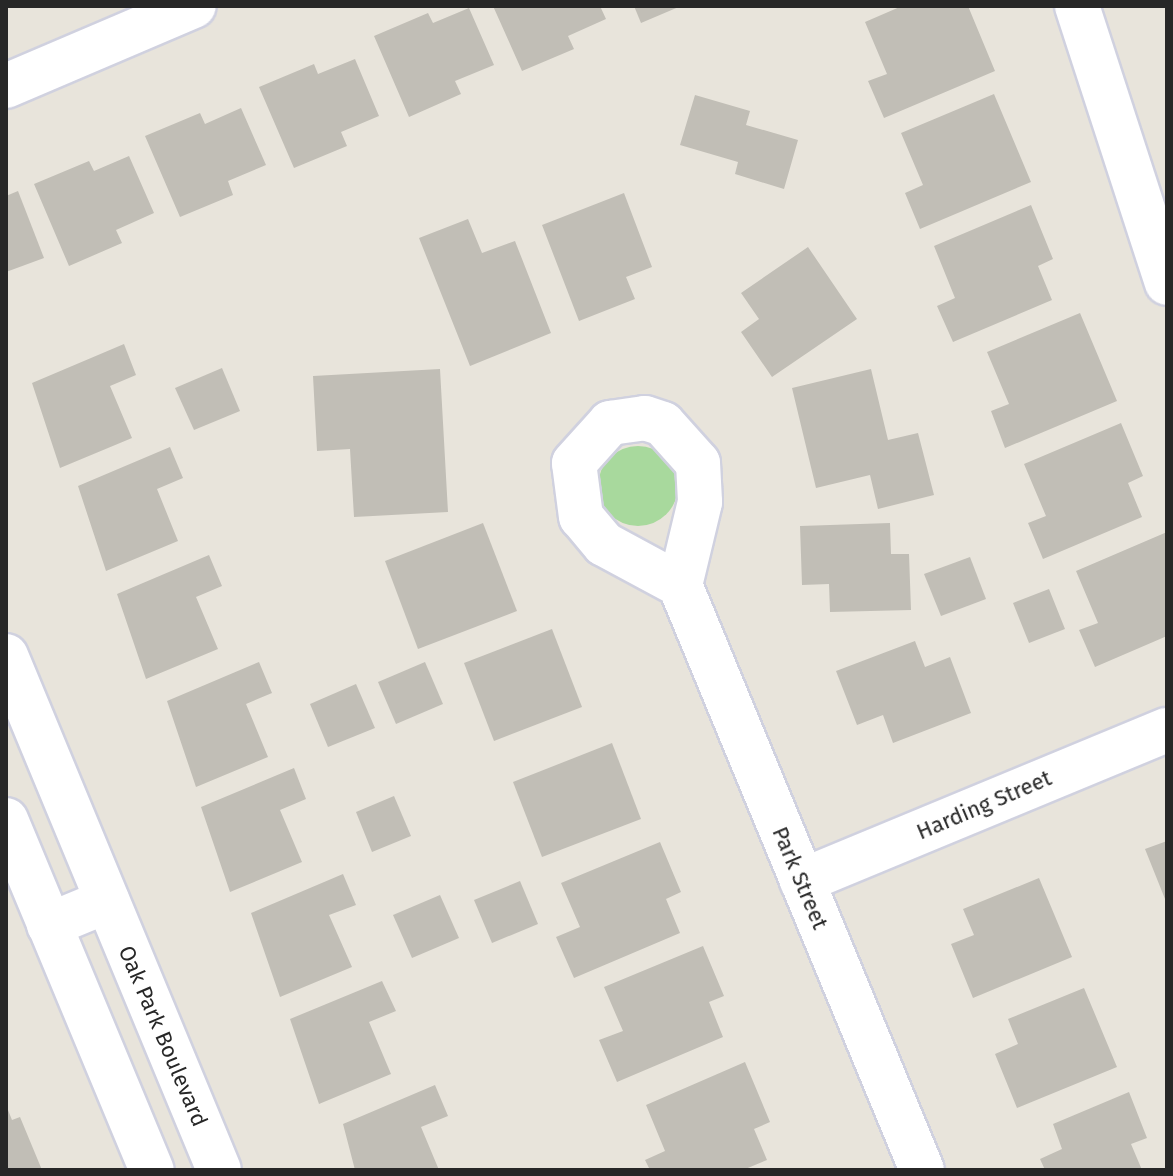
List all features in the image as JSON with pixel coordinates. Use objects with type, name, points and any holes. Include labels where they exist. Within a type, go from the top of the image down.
[{"type":"street","points":[[6,86],[194,6]]},
{"type":"street","points":[[1077,6],[1167,283]]},
{"type":"street","name":"Park Street","points":[[680,585],[922,1170]]},
{"type":"street","name":"Oak Park Boulevard","points":[[6,656],[219,1170]]},
{"type":"street","name":"Harding Street","points":[[802,881],[1167,730]]},
{"type":"street","points":[[6,820],[152,1170]]},
{"type":"street","points":[[49,925],[107,901]]},
{"type":"green space","points":[[638,446],[653,449],[666,458],[675,471],[678,486],[675,501],[666,514],[653,523],[638,526],[623,523],[610,514],[601,501],[598,486],[601,471],[610,458],[623,449]]},
{"type":"building","points":[[493,6],[600,6],[606,19],[568,36],[574,49],[522,71]]},
{"type":"building","points":[[634,6],[681,6],[641,23]]},
{"type":"building","points":[[902,6],[968,6],[995,71],[884,118],[868,81],[887,74],[865,22]]},
{"type":"building","points":[[469,8],[494,65],[455,81],[461,94],[409,117],[374,36],[428,13],[433,23]]},
{"type":"building","points":[[355,59],[379,116],[341,132],[347,146],[294,168],[259,87],[314,64],[318,74]]},
{"type":"building","points":[[994,94],[1031,182],[920,229],[905,193],[923,185],[901,133]]},
{"type":"building","points":[[695,95],[750,111],[746,125],[798,140],[784,189],[735,174],[738,162],[680,145]]},
{"type":"building","points":[[241,108],[266,165],[228,181],[233,195],[180,217],[145,136],[200,113],[205,124]]},
{"type":"building","points":[[129,156],[154,213],[116,230],[122,243],[69,266],[34,184],[89,161],[94,171]]},
{"type":"building","points":[[18,191],[44,258],[6,272],[6,196]]},
{"type":"building","points":[[624,193],[652,267],[626,277],[635,299],[579,321],[542,225]]},
{"type":"building","points":[[1031,205],[1053,259],[1038,266],[1052,300],[953,342],[937,306],[955,298],[934,246]]},
{"type":"building","points":[[468,219],[482,253],[515,241],[551,333],[470,366],[419,238]]},
{"type":"building","points":[[808,247],[857,319],[772,377],[741,332],[759,319],[741,293]]},
{"type":"building","points":[[1080,313],[1117,401],[1005,448],[991,411],[1009,404],[987,352]]},
{"type":"building","points":[[124,344],[136,375],[110,386],[132,438],[60,468],[32,383]]},
{"type":"building","points":[[222,368],[240,411],[194,430],[175,388]]},
{"type":"building","points":[[440,369],[448,512],[354,517],[350,449],[317,451],[313,376]]},
{"type":"building","points":[[871,369],[888,440],[918,433],[934,495],[878,509],[870,475],[816,488],[792,388]]},
{"type":"building","points":[[1121,423],[1143,476],[1128,483],[1142,517],[1043,559],[1028,523],[1046,516],[1024,464]]},
{"type":"building","points":[[170,447],[183,478],[157,489],[178,541],[106,571],[78,486]]},
{"type":"building","points":[[483,523],[517,611],[418,649],[385,561]]},
{"type":"building","points":[[890,523],[891,554],[909,554],[911,610],[830,612],[829,584],[802,585],[800,526]]},
{"type":"building","points":[[1167,532],[1167,636],[1095,667],[1079,630],[1098,623],[1076,571]]},
{"type":"building","points":[[209,555],[222,586],[196,597],[218,649],[146,679],[117,594]]},
{"type":"building","points":[[970,557],[986,599],[941,616],[924,574]]},
{"type":"building","points":[[1049,589],[1065,629],[1029,643],[1013,603]]},
{"type":"building","points":[[552,629],[582,707],[494,741],[464,663]]},
{"type":"building","points":[[915,641],[925,667],[950,657],[971,713],[893,743],[883,715],[857,725],[836,671]]},
{"type":"building","points":[[259,662],[272,693],[246,704],[268,757],[196,787],[167,701]]},
{"type":"building","points":[[425,662],[443,704],[396,724],[378,682]]},
{"type":"building","points":[[356,684],[375,728],[328,747],[310,704]]},
{"type":"building","points":[[612,743],[641,819],[542,857],[513,782]]},
{"type":"building","points":[[294,768],[306,799],[280,810],[302,862],[230,892],[201,807]]},
{"type":"building","points":[[394,796],[411,836],[372,852],[356,812]]},
{"type":"building","points":[[1167,841],[1167,904],[1145,849]]},
{"type":"building","points":[[660,842],[681,892],[666,899],[680,933],[574,978],[556,937],[580,927],[561,883]]},
{"type":"building","points":[[343,874],[356,905],[329,915],[352,967],[280,997],[251,913]]},
{"type":"building","points":[[1039,878],[1072,957],[973,998],[951,944],[974,935],[963,909]]},
{"type":"building","points":[[520,881],[538,924],[492,943],[474,900]]},
{"type":"building","points":[[440,895],[459,938],[412,958],[393,915]]},
{"type":"building","points":[[703,946],[724,996],[709,1002],[723,1037],[617,1082],[599,1040],[623,1031],[604,987]]},
{"type":"building","points":[[382,981],[396,1011],[369,1022],[391,1074],[319,1104],[290,1019]]},
{"type":"building","points":[[1084,988],[1117,1067],[1017,1108],[995,1054],[1018,1044],[1008,1019]]},
{"type":"building","points":[[745,1062],[770,1122],[754,1129],[767,1160],[743,1170],[650,1170],[645,1160],[665,1151],[646,1105]]},
{"type":"building","points":[[435,1085],[448,1116],[421,1127],[439,1170],[355,1170],[343,1124]]},
{"type":"building","points":[[1129,1092],[1147,1138],[1131,1144],[1142,1170],[1045,1170],[1040,1159],[1062,1149],[1053,1124]]},
{"type":"building","points":[[6,1105],[12,1120],[20,1117],[42,1170],[6,1170]]}]
